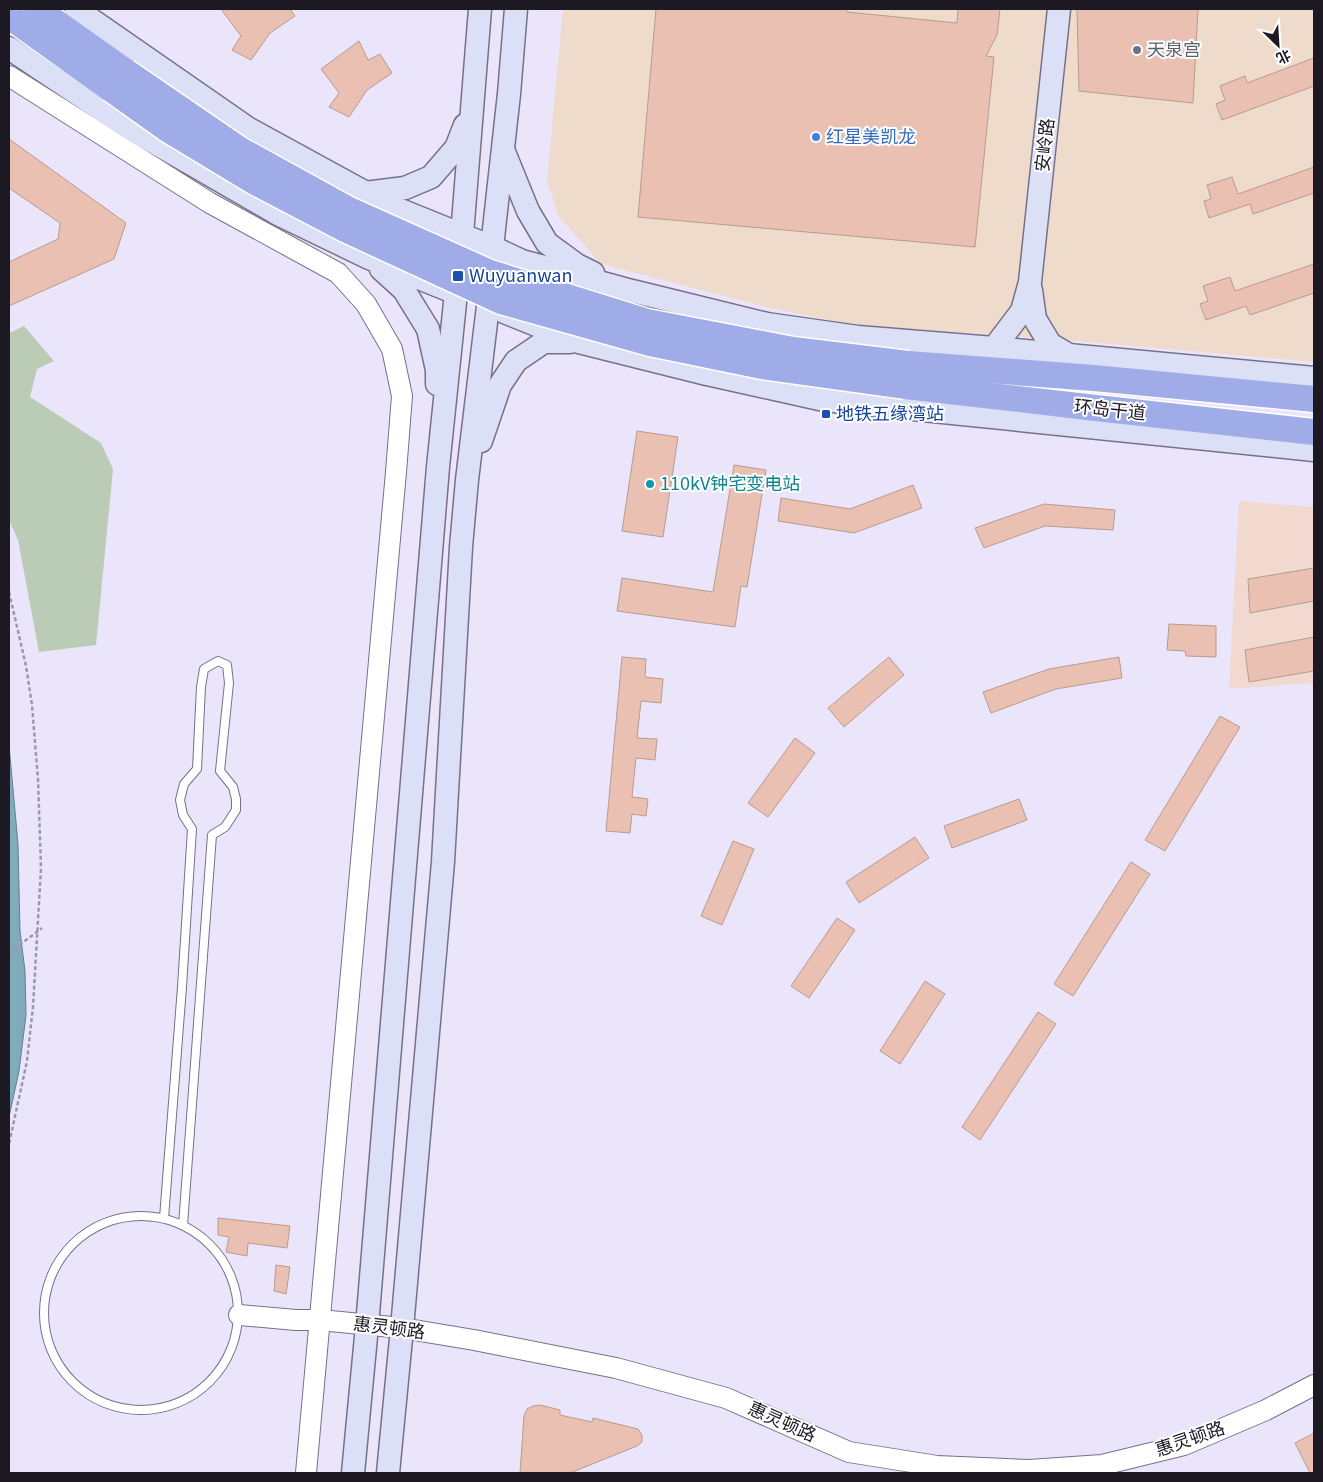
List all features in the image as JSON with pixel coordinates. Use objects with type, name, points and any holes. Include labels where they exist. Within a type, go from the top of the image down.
[{"type":"highway","points":[[37,9],[118,80],[347,209],[490,273],[647,322],[793,350],[906,375]]},
{"type":"highway","points":[[50,9],[118,80]]},
{"type":"highway","points":[[9,16],[88,73]]},
{"type":"highway","points":[[9,29],[88,73],[118,80]]},
{"type":"highway","name":"环岛干道","points":[[906,375],[1094,378],[1314,399]]},
{"type":"highway","name":"环岛干道","points":[[906,375],[1314,432]]},
{"type":"main road","points":[[76,9],[249,130],[388,205],[522,261],[632,291],[767,324],[858,337],[1314,378]]},
{"type":"main road","points":[[353,1473],[367,1326],[438,467],[462,235],[480,9]]},
{"type":"main road","points":[[388,1473],[442,872],[461,547],[488,306],[492,247],[509,94],[516,9]]},
{"type":"main road","name":"安岭路","points":[[1030,282],[1059,9]]},
{"type":"main road","points":[[9,48],[128,128],[278,214],[369,258],[579,342],[824,400],[1314,450]]},
{"type":"main road","points":[[365,193],[405,188],[431,176],[456,148],[472,108]]},
{"type":"main road","points":[[503,150],[528,211],[547,243],[577,265],[632,291]]},
{"type":"main road","points":[[369,258],[404,290],[428,330],[437,370],[438,467]]},
{"type":"main road","points":[[994,348],[1022,311],[1030,282]]},
{"type":"main road","points":[[1030,282],[1035,319],[1050,344],[1069,355]]},
{"type":"main road","points":[[467,480],[500,386],[516,361],[544,342],[579,342]]},
{"type":"street","points":[[9,76],[210,203],[338,273],[366,304],[392,349],[402,396],[306,1473]]},
{"type":"street","name":"惠灵顿路","points":[[239,1315],[402,1328],[616,1368],[726,1398],[849,1452],[937,1466],[1029,1470],[1102,1465],[1184,1446],[1266,1410],[1314,1384]]},
{"type":"lane","points":[[164,1218],[192,829],[183,815],[180,800],[184,784],[197,769],[201,687],[204,669],[218,661],[226,665],[229,683],[220,771],[233,787],[236,810],[225,827],[212,835],[184,1225]]},
{"type":"lane","points":[[130,1217],[164,1218],[184,1225],[207,1241],[224,1262],[235,1288],[239,1315],[234,1342],[222,1367],[203,1388],[180,1402],[153,1410],[113,1407],[83,1392],[60,1368],[46,1338],[44,1305],[52,1273],[71,1245],[98,1226],[130,1217]]},
{"type":"path","points":[[9,592],[26,666],[32,705],[38,779],[41,868],[33,1007],[27,1061],[9,1144]]},
{"type":"path","points":[[9,953],[42,928]]},
{"type":"shaded area","points":[[563,9],[1314,9],[1314,362],[1076,341],[850,324],[770,308],[601,264],[559,217],[547,181]]},
{"type":"shaded area","points":[[1239,501],[1314,507],[1314,683],[1229,689]]},
{"type":"green space","points":[[24,326],[54,361],[37,369],[30,397],[101,443],[113,469],[96,645],[39,652],[18,540],[9,520],[9,333]]},
{"type":"water","points":[[9,745],[18,844],[20,931],[25,971],[26,1015],[19,1071],[9,1117]]},
{"type":"building","points":[[221,9],[290,9],[295,16],[270,33],[251,60],[232,50],[241,36]]},
{"type":"building","name":"红星美凯龙","points":[[656,9],[847,9],[847,12],[957,23],[958,9],[1000,9],[997,35],[986,56],[994,57],[975,247],[638,217]]},
{"type":"building","name":"天泉宫","points":[[1077,9],[1198,9],[1193,103],[1079,91]]},
{"type":"building","points":[[359,41],[368,60],[380,54],[392,73],[367,90],[349,117],[329,107],[339,93],[321,69]]},
{"type":"building","points":[[1314,58],[1314,86],[1222,120],[1216,104],[1225,100],[1220,86],[1245,76],[1247,83]]},
{"type":"building","points":[[9,139],[126,223],[114,259],[9,306],[9,262],[58,239],[60,223],[9,188]]},
{"type":"building","points":[[1314,167],[1314,193],[1253,214],[1250,204],[1209,218],[1204,201],[1211,199],[1207,185],[1232,177],[1238,194]]},
{"type":"building","points":[[1314,264],[1314,293],[1250,315],[1246,306],[1206,320],[1200,304],[1208,301],[1203,286],[1230,277],[1235,291]]},
{"type":"building","name":"110kV钟宅变电站","points":[[637,431],[678,437],[663,537],[622,531]]},
{"type":"building","points":[[734,465],[766,470],[747,587],[741,586],[735,627],[617,611],[622,578],[713,592]]},
{"type":"building","points":[[913,485],[922,508],[854,533],[778,521],[781,498],[850,509]]},
{"type":"building","points":[[1044,504],[1115,510],[1113,530],[1045,526],[984,548],[975,528]]},
{"type":"building","points":[[1314,568],[1314,601],[1250,613],[1248,579]]},
{"type":"building","points":[[1169,624],[1216,626],[1216,657],[1186,656],[1185,651],[1167,650]]},
{"type":"building","points":[[1314,637],[1314,671],[1249,682],[1245,650]]},
{"type":"building","points":[[622,657],[646,659],[645,677],[663,679],[661,703],[641,701],[637,738],[657,739],[655,760],[636,758],[632,797],[648,799],[646,816],[632,814],[630,833],[606,831]]},
{"type":"building","points":[[889,657],[904,675],[844,727],[828,708]]},
{"type":"building","points":[[1119,657],[1122,678],[1056,689],[991,713],[983,692],[1049,669]]},
{"type":"building","points":[[1220,716],[1240,727],[1165,851],[1145,840]]},
{"type":"building","points":[[795,738],[815,753],[768,817],[748,803]]},
{"type":"building","points":[[1019,799],[1027,820],[952,848],[944,826]]},
{"type":"building","points":[[915,837],[929,858],[859,903],[846,882]]},
{"type":"building","points":[[733,841],[754,849],[722,925],[701,916]]},
{"type":"building","points":[[1131,862],[1150,874],[1073,996],[1054,984]]},
{"type":"building","points":[[837,918],[855,930],[809,998],[791,986]]},
{"type":"building","points":[[925,981],[945,994],[900,1064],[880,1051]]},
{"type":"building","points":[[1038,1012],[1056,1024],[980,1140],[962,1127]]},
{"type":"building","points":[[218,1218],[290,1226],[287,1248],[248,1243],[247,1256],[226,1252],[229,1237],[218,1235]]},
{"type":"building","points":[[276,1265],[290,1267],[286,1294],[274,1291]]},
{"type":"building","points":[[540,1405],[560,1410],[560,1415],[592,1422],[593,1418],[638,1429],[642,1435],[642,1442],[637,1446],[570,1473],[520,1473],[524,1416],[527,1409]]},
{"type":"building","points":[[1314,1433],[1314,1473],[1310,1473],[1295,1443]]},
{"type":"place","name":"天泉宫","points":[[1137,50]]},
{"type":"place","name":"红星美凯龙","points":[[816,137]]},
{"type":"place","name":"Wuyuanwan","points":[[458,276]]},
{"type":"place","name":"地铁五缘湾站","points":[[826,414]]},
{"type":"place","name":"110kV钟宅变电站","points":[[650,484]]}]
